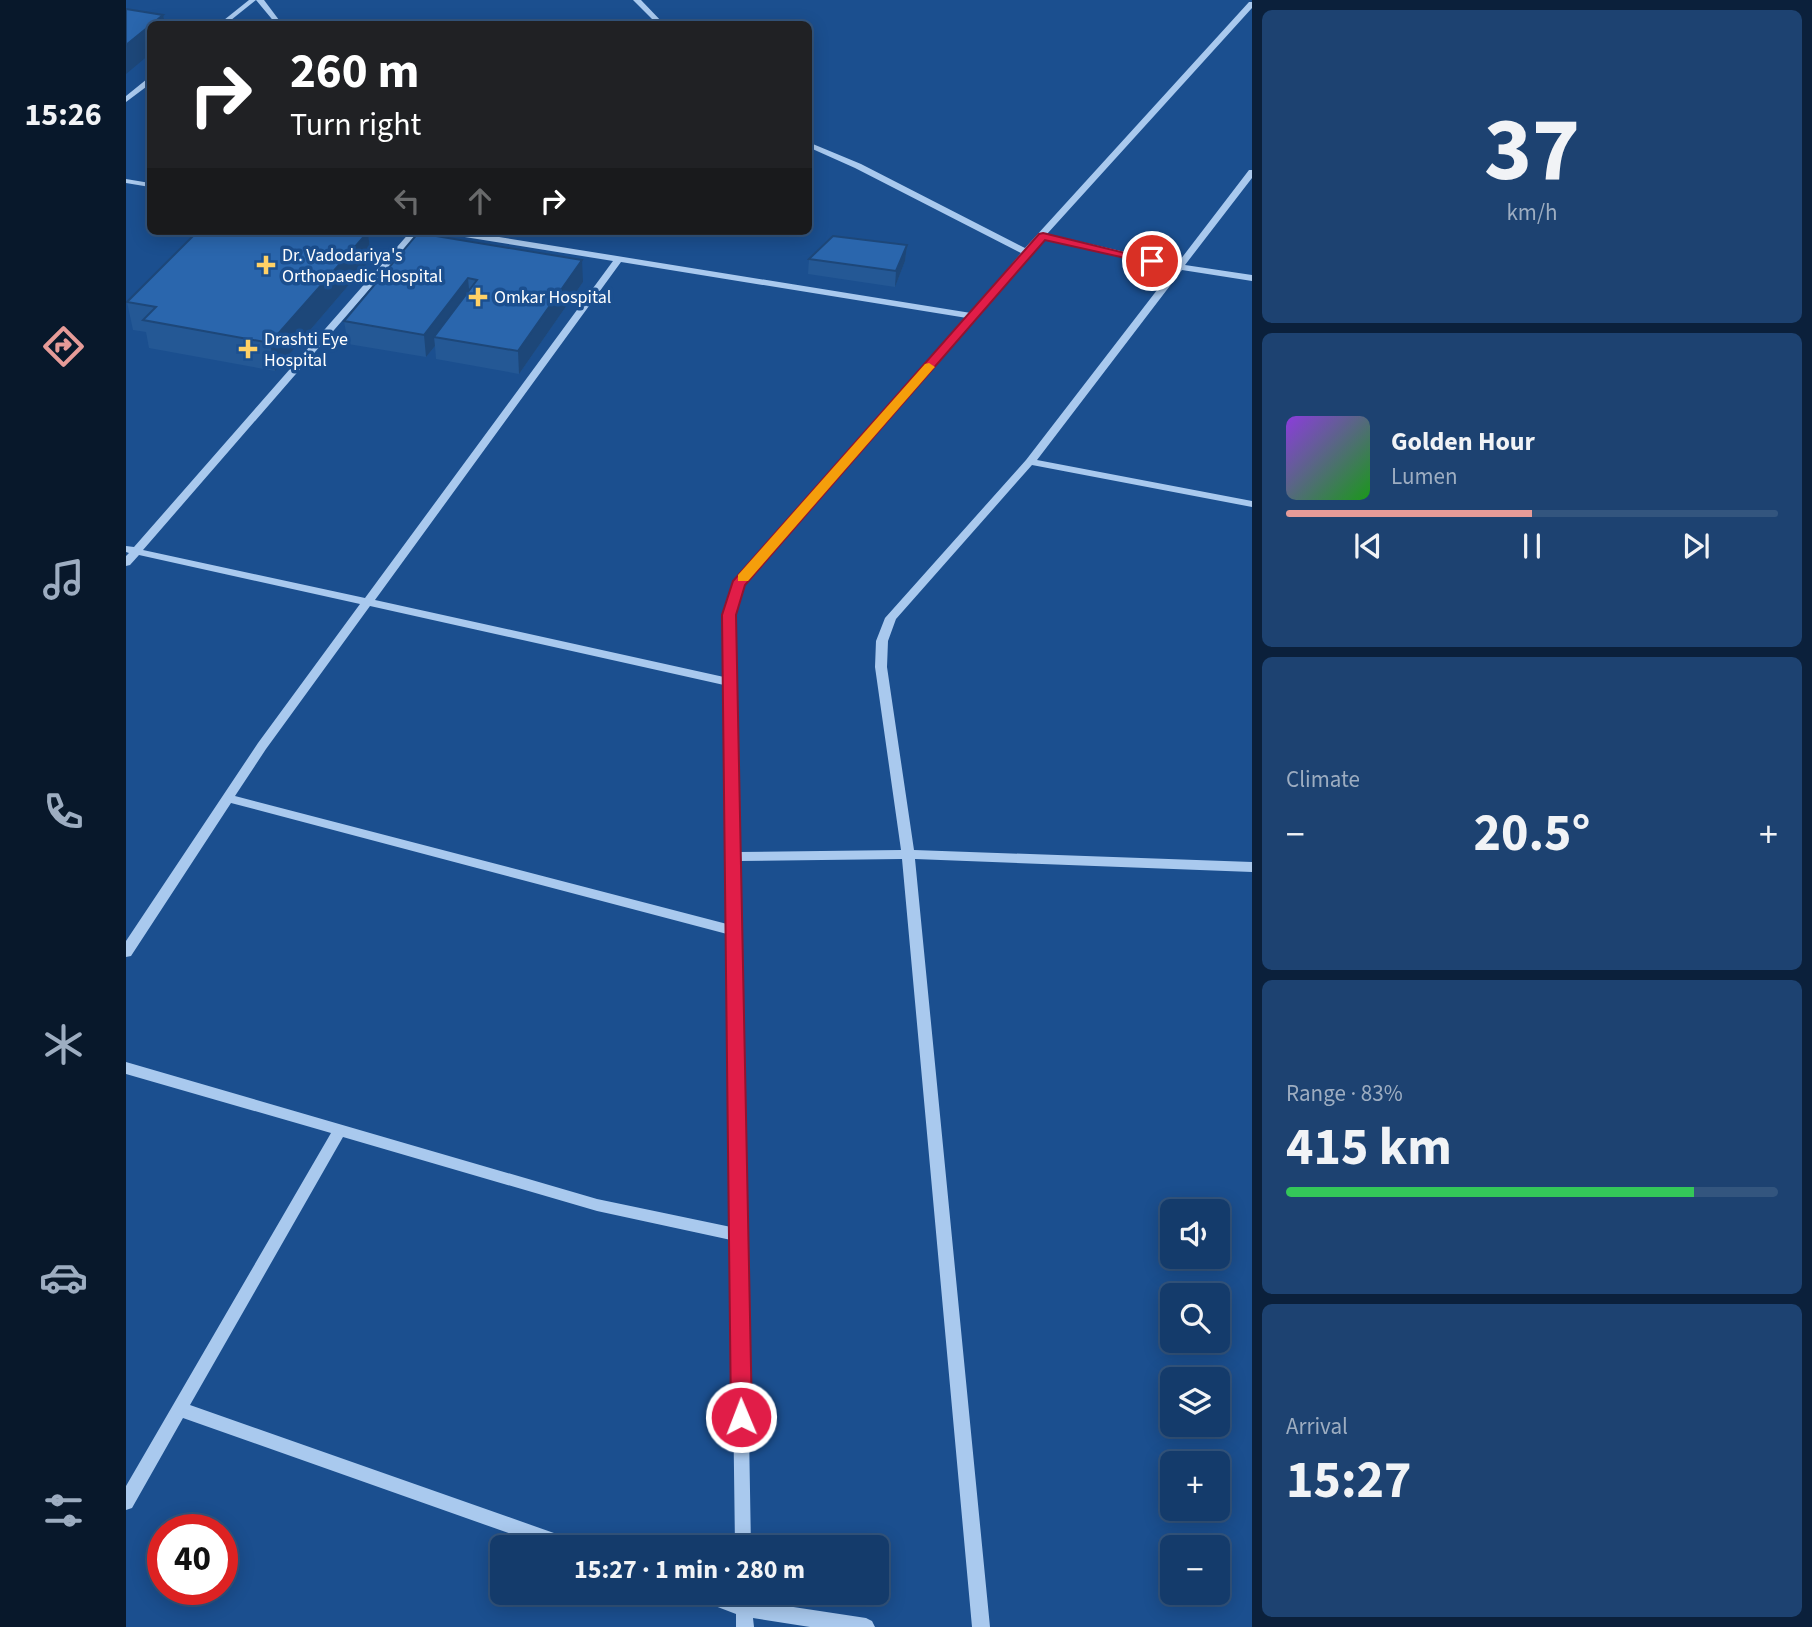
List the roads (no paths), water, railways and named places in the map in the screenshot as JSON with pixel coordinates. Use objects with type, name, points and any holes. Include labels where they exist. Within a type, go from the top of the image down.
[{"type":"street","points":[[226,21],[253,0]]},
{"type":"street","points":[[260,0],[277,21]]},
{"type":"street","points":[[637,0],[658,21]]},
{"type":"street","points":[[743,1535],[729,615],[738,584],[1026,252],[1252,4]]},
{"type":"street","points":[[126,100],[147,83]]},
{"type":"street","points":[[812,146],[869,171],[1026,252]]},
{"type":"street","points":[[981,1627],[908,854],[881,667],[882,641],[891,618],[1030,462],[1252,172]]},
{"type":"street","points":[[126,181],[147,184]]},
{"type":"street","points":[[126,563],[131,550],[412,235]]},
{"type":"street","points":[[471,235],[973,316]]},
{"type":"street","points":[[1043,236],[1179,267],[1252,278]]},
{"type":"street","points":[[126,952],[262,746],[619,259]]},
{"type":"street","points":[[1030,462],[1252,504]]},
{"type":"street","points":[[131,550],[730,682]]},
{"type":"street","points":[[228,798],[734,931]]},
{"type":"street","points":[[733,857],[908,854],[1252,867]]},
{"type":"street","points":[[126,1068],[597,1205],[738,1235]]},
{"type":"street","points":[[126,1502],[340,1130]]},
{"type":"street","points":[[179,1409],[536,1535]]},
{"type":"street","points":[[744,1605],[745,1627]]},
{"type":"street","points":[[767,1605],[866,1627]]},
{"type":"place","name":"Dr. Vadodariya's Orthopaedic Hospital","points":[[266,265]]},
{"type":"place","name":"Omkar Hospital","points":[[478,297]]},
{"type":"place","name":"Drashti Eye Hospital","points":[[248,349]]}]
